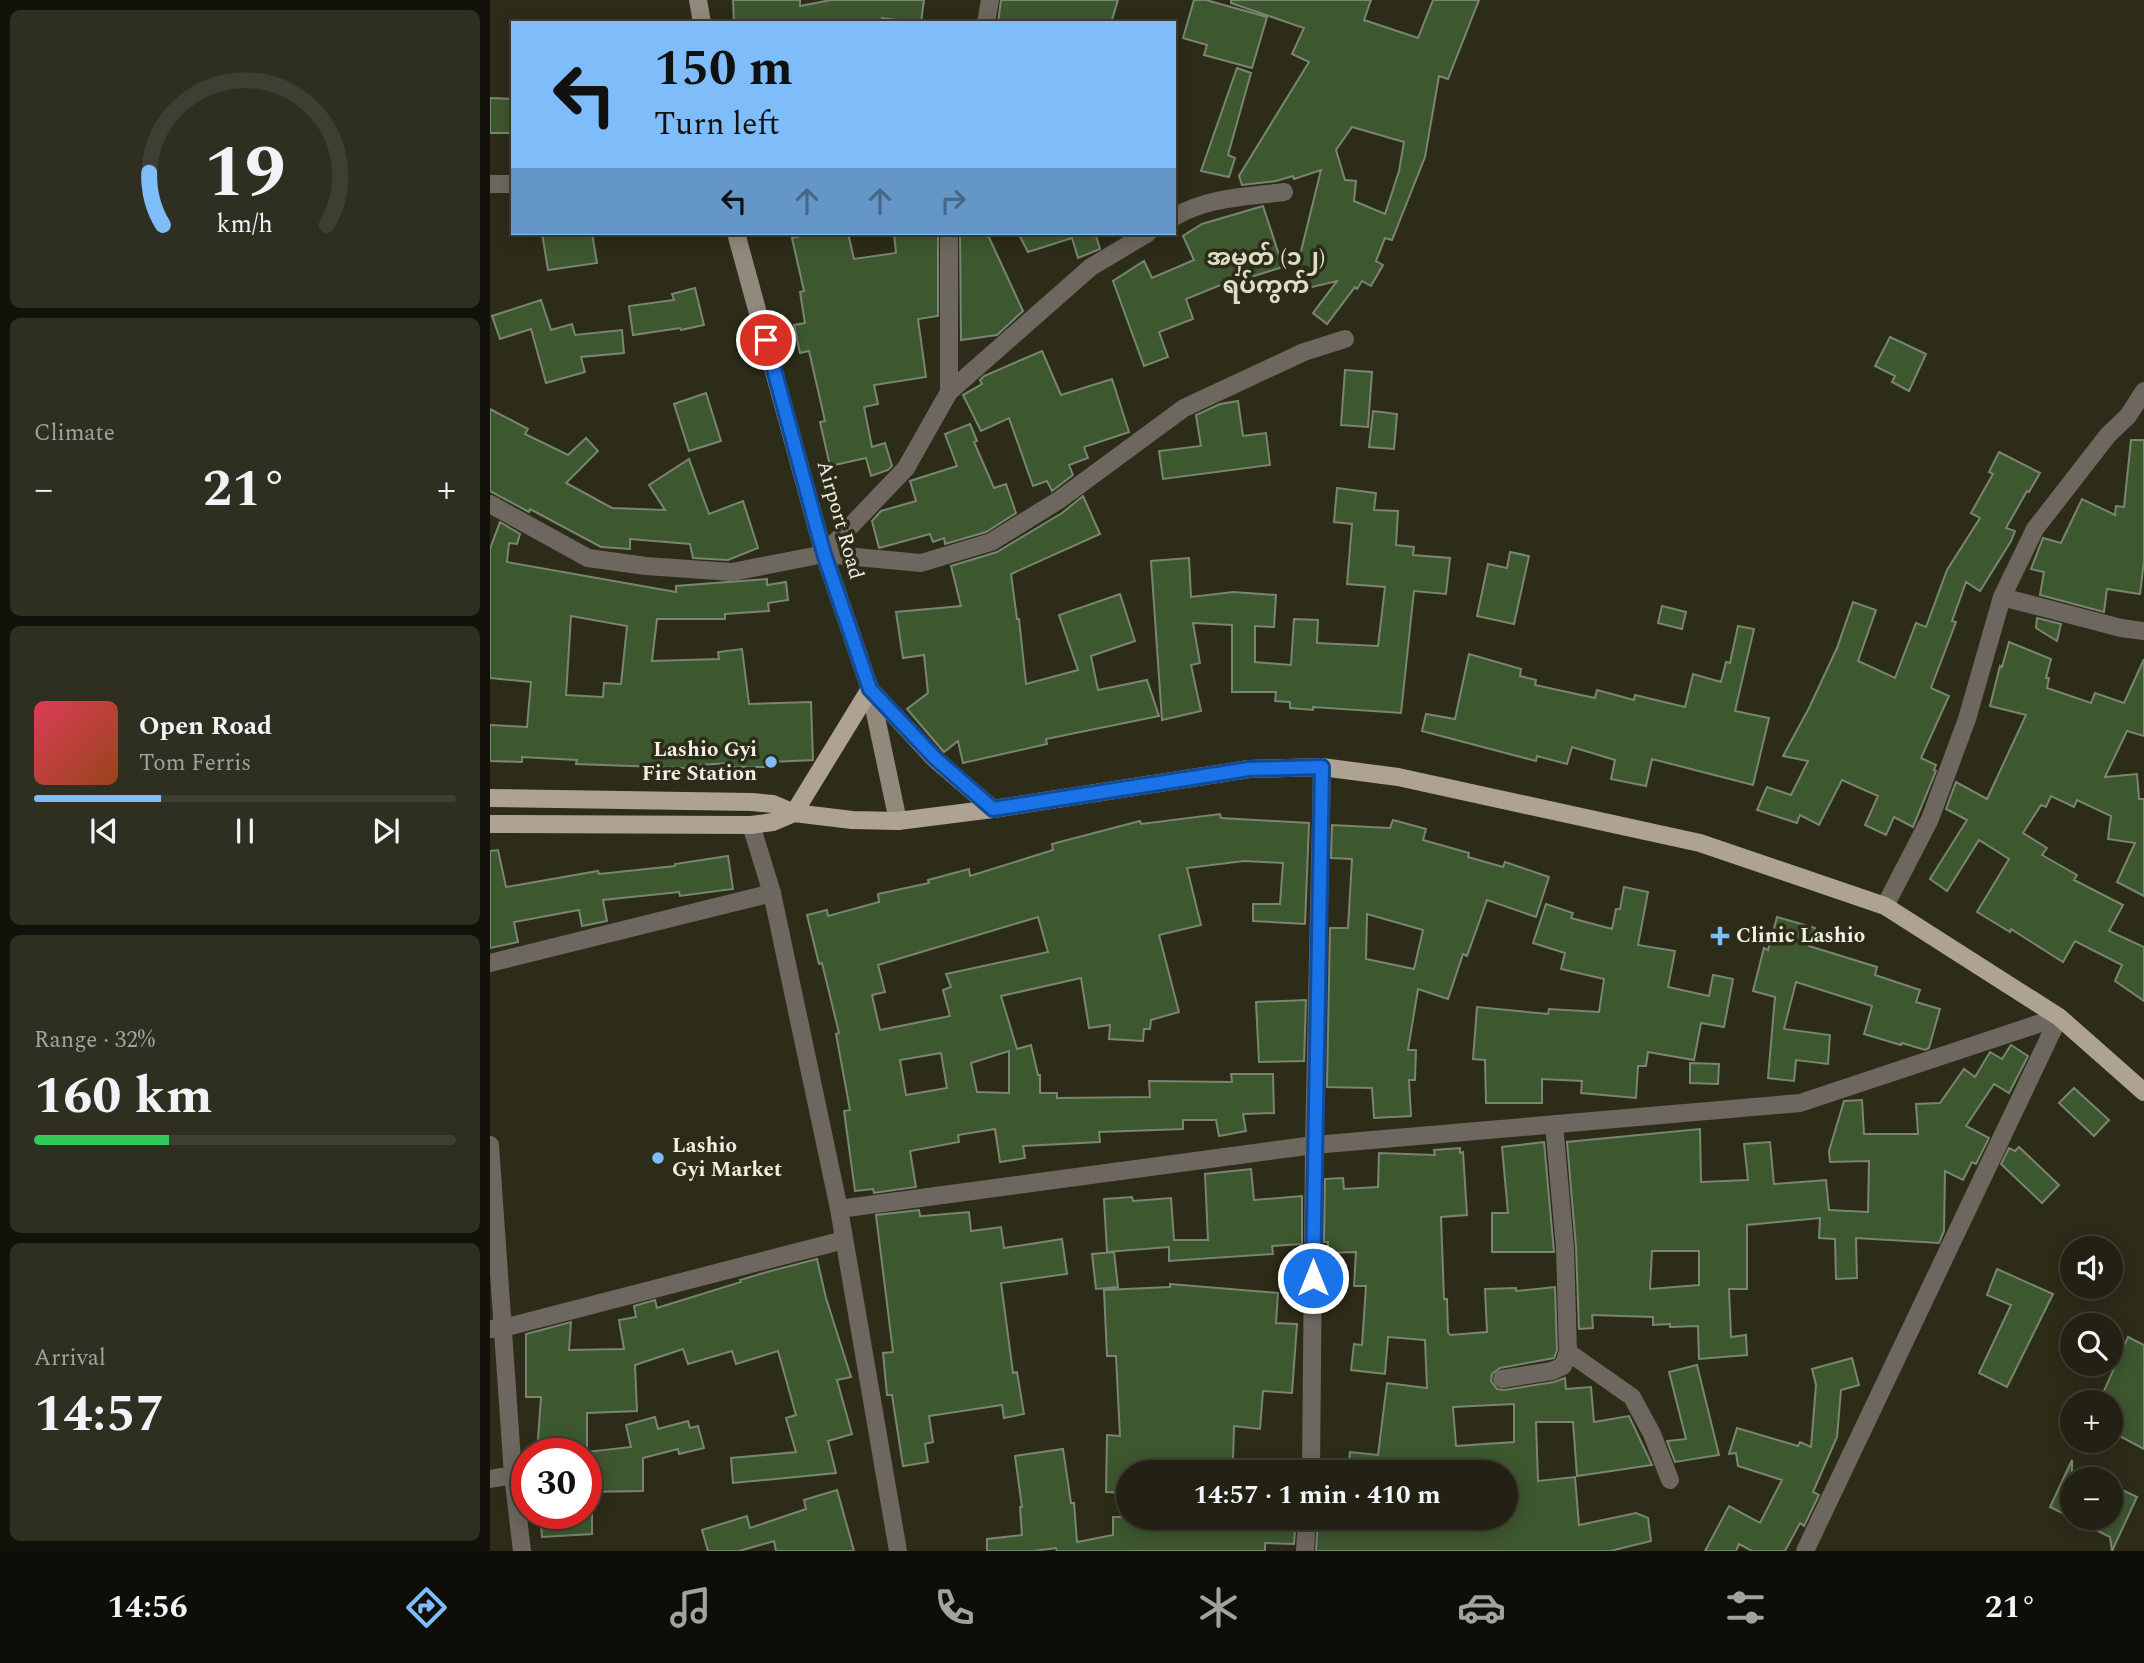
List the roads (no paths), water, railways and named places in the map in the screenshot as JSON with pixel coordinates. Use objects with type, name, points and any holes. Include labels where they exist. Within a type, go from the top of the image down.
[{"type":"main road","points":[[698,0],[702,21]]},
{"type":"main road","name":"Airport Road","points":[[737,235],[824,554],[870,689],[898,821]]},
{"type":"main road","points":[[490,824],[751,825],[772,822],[793,813],[870,689],[935,758],[993,809]]},
{"type":"main road","points":[[490,798],[752,802],[773,804],[793,813],[852,820],[898,821],[1249,769],[1322,767],[1398,777],[1700,842],[1885,906],[2059,1017],[2144,1093]]},
{"type":"street","points":[[986,21],[990,0]]},
{"type":"street","points":[[490,184],[511,184]]},
{"type":"street","points":[[1176,216],[1213,200],[1284,192]]},
{"type":"street","points":[[949,235],[949,392]]},
{"type":"street","points":[[824,554],[906,468],[949,392],[1091,267],[1145,235]]},
{"type":"street","points":[[490,504],[588,558],[646,566],[732,572],[824,554],[921,563],[991,542],[1059,500],[1184,408],[1304,352],[1345,339]]},
{"type":"street","points":[[1885,906],[1930,819],[1967,719],[2002,597],[2035,529],[2108,435],[2127,416],[2144,391]]},
{"type":"street","points":[[2002,597],[2122,628],[2144,631]]},
{"type":"street","points":[[1311,1460],[1322,767]]},
{"type":"street","points":[[751,825],[772,893],[839,1209],[898,1551]]},
{"type":"street","points":[[490,963],[772,893]]},
{"type":"street","points":[[839,1209],[1314,1145],[1800,1103],[2059,1017]]},
{"type":"street","points":[[1805,1551],[2059,1017]]},
{"type":"street","points":[[1502,1378],[1552,1371],[1563,1366],[1568,1352],[1565,1248],[1554,1124]]},
{"type":"street","points":[[490,1145],[496,1328],[511,1458]]},
{"type":"street","points":[[496,1328],[844,1240]]},
{"type":"street","points":[[1568,1352],[1632,1396],[1652,1434],[1671,1480]]},
{"type":"street","points":[[490,1479],[511,1475]]},
{"type":"street","points":[[519,1529],[522,1551]]},
{"type":"street","points":[[1305,1551],[1306,1530]]},
{"type":"place","name":"Lashio Gyi Fire Station","points":[[771,762]]},
{"type":"place","name":"Clinic Lashio","points":[[1720,936]]},
{"type":"place","name":"Lashio Gyi Market","points":[[658,1158]]},
{"type":"district","name":"အမှတ် (၁၂) ရပ်ကွက်","points":[[1266,272]]}]
